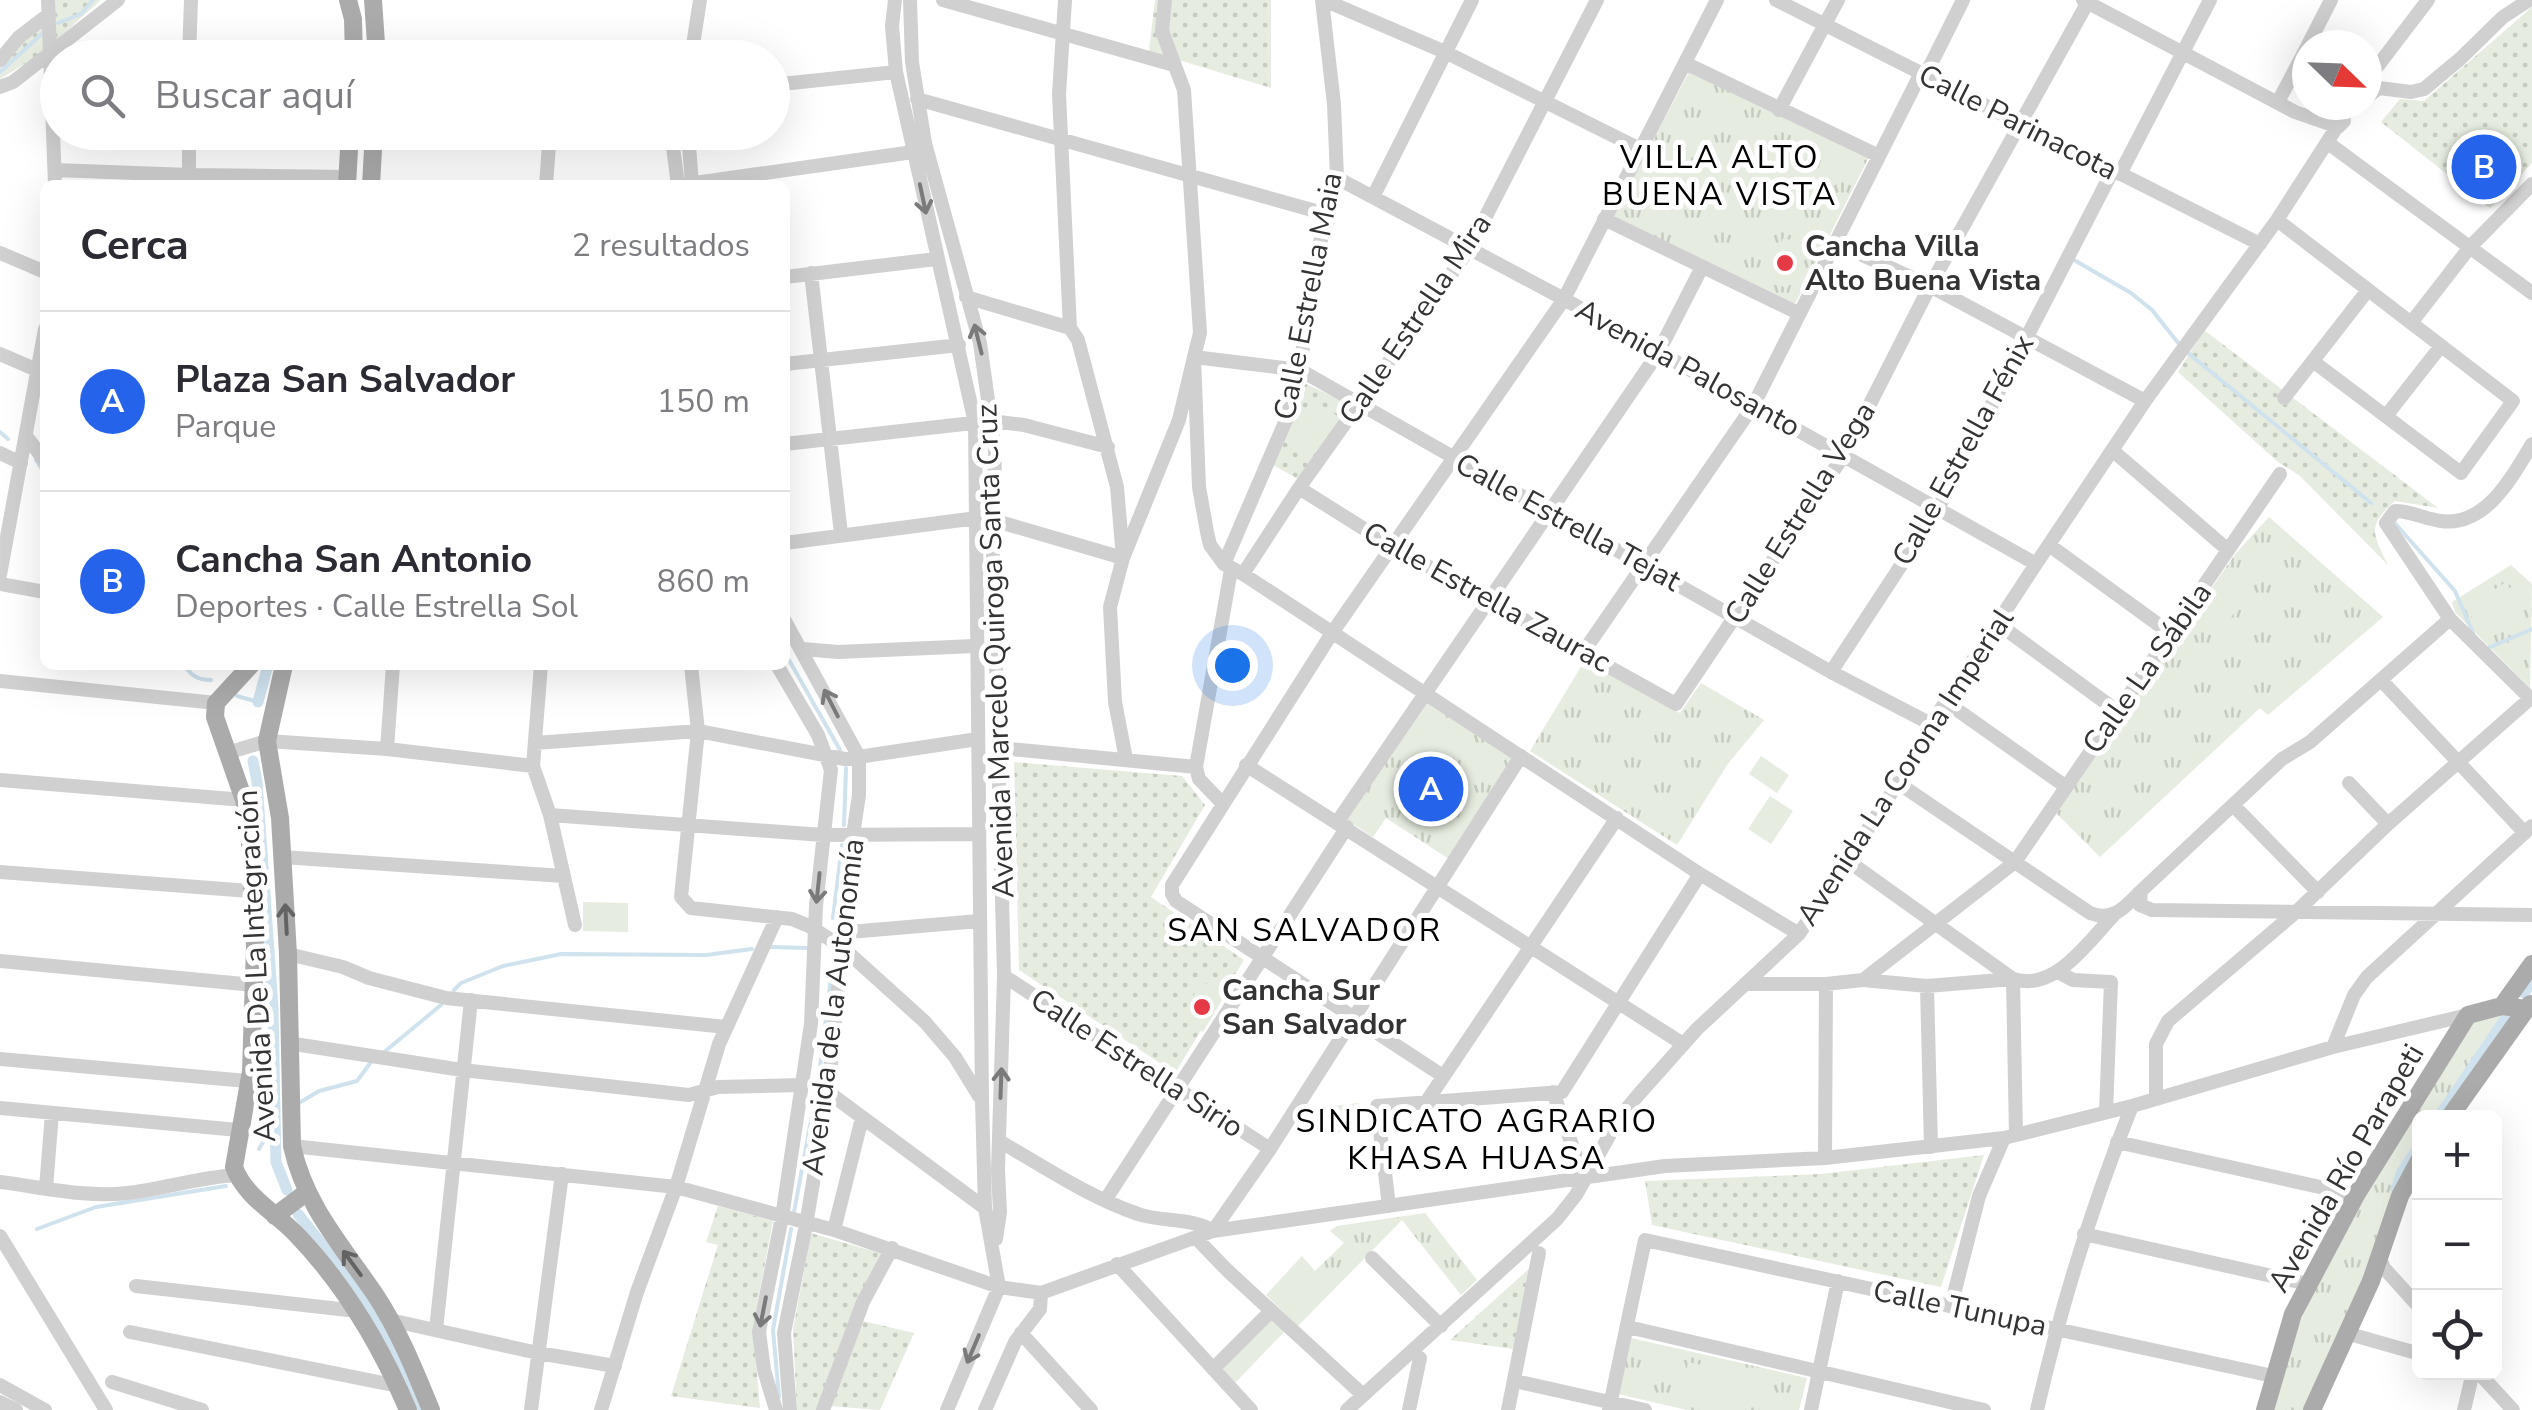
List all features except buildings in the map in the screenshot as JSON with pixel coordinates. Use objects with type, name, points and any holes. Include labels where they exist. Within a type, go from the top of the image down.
[{"type":"main road","points":[[348,0],[354,40]]},
{"type":"main road","points":[[373,0],[376,40]]},
{"type":"main road","points":[[348,180],[349,150]]},
{"type":"main road","points":[[371,180],[373,150]]},
{"type":"main road","points":[[216,704],[246,670]]},
{"type":"main road","name":"Avenida De La Integración","points":[[283,670],[267,741],[280,818],[288,954],[292,1146],[307,1192],[324,1226],[390,1320],[431,1410]]},
{"type":"main road","name":"Avenida De La Integración","points":[[216,704],[215,717],[249,824],[254,986],[251,1071],[234,1167],[246,1188],[298,1236],[357,1311],[408,1410]]},
{"type":"main road","points":[[2502,1006],[2532,964]]},
{"type":"main road","points":[[2468,1015],[2502,1006],[2530,1008]]},
{"type":"main road","points":[[2455,1110],[2530,1008]]},
{"type":"main road","name":"Avenida Río Parapeti","points":[[2265,1410],[2293,1314],[2308,1284],[2356,1195],[2468,1015]]},
{"type":"main road","name":"Avenida Río Parapeti","points":[[2312,1410],[2380,1258],[2400,1196],[2412,1174]]},
{"type":"main road","points":[[275,1216],[307,1192]]},
{"type":"street","points":[[68,40],[118,0]]},
{"type":"street","points":[[190,40],[191,0]]},
{"type":"street","points":[[694,40],[700,0]]},
{"type":"street","name":"Avenida Marcelo Quiroga Santa Cruz","points":[[895,0],[892,26],[896,72],[975,423],[982,1101],[985,1208],[999,1287]]},
{"type":"street","name":"Avenida Marcelo Quiroga Santa Cruz","points":[[910,0],[918,99],[929,158],[980,343],[995,450],[1004,976],[1000,1212],[994,1250]]},
{"type":"street","points":[[944,0],[1174,66]]},
{"type":"street","points":[[1065,0],[1060,35],[1060,139],[1070,328],[1078,340],[1108,447],[1117,488],[1123,558]]},
{"type":"street","points":[[1126,759],[1115,702],[1110,607],[1123,558],[1179,420],[1200,334],[1184,90],[1162,31],[1164,0]]},
{"type":"street","points":[[1323,0],[1445,52],[1640,149]]},
{"type":"street","name":"Calle Estrella Maia","points":[[1233,569],[1300,370],[1308,288],[1337,178],[1323,0]]},
{"type":"street","points":[[1374,195],[1472,0]]},
{"type":"street","name":"Calle Estrella Mira","points":[[1233,569],[1299,488],[1469,249],[1596,0]]},
{"type":"street","points":[[1443,1076],[1176,901],[1172,885],[1332,633],[1564,299],[1717,0]]},
{"type":"street","name":"Calle Parinacota","points":[[1776,0],[2260,244]]},
{"type":"street","points":[[1779,110],[1838,0]]},
{"type":"street","points":[[1584,651],[1753,406],[1878,156],[1963,0]]},
{"type":"street","name":"Calle Estrella Fénix","points":[[1831,672],[1938,509],[2025,338],[2210,0]]},
{"type":"street","points":[[2315,30],[2331,0]]},
{"type":"street","points":[[2382,60],[2428,0]]},
{"type":"street","points":[[2382,88],[2401,92],[2424,89],[2503,17],[2529,0]]},
{"type":"street","points":[[2086,1],[2278,102],[2318,122],[2338,127]]},
{"type":"street","name":"Calle Estrella Vega","points":[[1676,704],[1844,455],[1930,286],[2086,1]]},
{"type":"street","points":[[48,7],[49,40]]},
{"type":"street","points":[[0,60],[48,7]]},
{"type":"street","points":[[0,87],[40,61]]},
{"type":"street","points":[[1685,64],[1878,156]]},
{"type":"street","points":[[790,83],[896,72]]},
{"type":"street","points":[[2278,102],[2292,75]]},
{"type":"street","points":[[918,99],[1330,215]]},
{"type":"street","name":"Avenida La Corona Imperial","points":[[1347,1410],[1556,1219],[1576,1196],[1619,1118],[1683,1044],[1799,934],[2112,450],[2277,220],[2343,120]]},
{"type":"street","points":[[2328,143],[2532,293]]},
{"type":"street","points":[[55,150],[55,177],[189,180],[189,150]]},
{"type":"street","points":[[546,180],[549,150]]},
{"type":"street","points":[[676,150],[685,180]]},
{"type":"street","points":[[686,180],[687,150]]},
{"type":"street","points":[[720,180],[913,152]]},
{"type":"street","name":"Avenida Palosanto","points":[[1337,178],[1564,299],[2036,564]]},
{"type":"street","points":[[2412,323],[2470,247],[2529,189]]},
{"type":"street","points":[[1604,219],[1798,312]]},
{"type":"street","points":[[2277,220],[2513,401],[2461,472],[2314,362]]},
{"type":"street","points":[[1834,242],[1930,286],[2145,401]]},
{"type":"street","points":[[0,252],[40,270]]},
{"type":"street","points":[[790,276],[936,259]]},
{"type":"street","points":[[1106,1200],[1179,1091],[1423,694],[1658,353],[1702,267]]},
{"type":"street","points":[[811,273],[841,534]]},
{"type":"street","points":[[2284,398],[2368,290]]},
{"type":"street","points":[[966,297],[1070,328]]},
{"type":"street","points":[[790,363],[959,345]]},
{"type":"street","points":[[2386,416],[2441,346]]},
{"type":"street","points":[[0,354],[37,370]]},
{"type":"street","points":[[0,575],[26,436],[38,400],[40,355]]},
{"type":"street","points":[[1194,357],[1200,487],[1210,545],[1233,569],[1700,874],[1799,934]]},
{"type":"street","name":"Calle Estrella Tejat","points":[[1194,357],[1300,370],[1831,672],[1932,724]]},
{"type":"street","points":[[790,443],[991,421],[1024,425],[1108,447]]},
{"type":"street","points":[[26,436],[40,454]]},
{"type":"street","points":[[2156,1098],[2156,1044],[2168,1021],[2296,912],[2388,824],[2531,698],[2450,618],[2386,523],[2395,511],[2443,522],[2470,519],[2488,506],[2532,444]]},
{"type":"street","points":[[2112,450],[2228,550]]},
{"type":"street","points":[[0,453],[21,463]]},
{"type":"street","name":"Calle La Sábila","points":[[1863,980],[2015,862],[2280,474]]},
{"type":"street","name":"Calle Estrella Zaurac","points":[[1299,488],[1393,547],[1676,704]]},
{"type":"street","points":[[790,542],[977,518],[1123,558]]},
{"type":"street","points":[[2049,545],[2170,633]]},
{"type":"street","points":[[1222,803],[1200,779],[1196,767],[1233,569]]},
{"type":"street","points":[[0,584],[40,591]]},
{"type":"street","points":[[1745,984],[1863,980],[1927,986],[2013,980],[2026,983],[2058,972],[2282,759],[2310,742],[2450,618]]},
{"type":"street","points":[[1997,624],[2117,711]]},
{"type":"street","points":[[790,629],[859,757]]},
{"type":"street","points":[[803,649],[838,652],[975,646]]},
{"type":"street","points":[[387,749],[394,670]]},
{"type":"street","points":[[541,670],[534,766],[550,815],[575,925]]},
{"type":"street","points":[[692,670],[698,731],[681,897],[691,908],[802,922],[842,947],[925,1022],[964,1070],[982,1101]]},
{"type":"street","points":[[779,670],[828,758]]},
{"type":"street","points":[[2334,1046],[2354,994],[2367,977],[2528,830],[2381,680]]},
{"type":"street","points":[[0,681],[216,704]]},
{"type":"street","points":[[1946,702],[2066,786]]},
{"type":"street","points":[[535,743],[698,731],[828,758],[978,739]]},
{"type":"street","points":[[227,753],[267,741],[387,749],[534,766]]},
{"type":"street","points":[[1000,748],[1196,767]]},
{"type":"street","points":[[1213,1231],[1355,1018],[1521,756]]},
{"type":"street","name":"Avenida de la Autonomía","points":[[790,1410],[784,1333],[828,1092],[842,947],[849,932],[853,898],[850,854],[859,757]]},
{"type":"street","name":"Avenida de la Autonomía","points":[[776,1410],[764,1370],[759,1332],[782,1216],[811,1024],[828,758]]},
{"type":"street","points":[[1246,765],[1683,1044]]},
{"type":"street","points":[[0,780],[244,800]]},
{"type":"street","points":[[1898,783],[2090,913],[2101,918],[2114,916]]},
{"type":"street","points":[[2349,783],[2388,824]]},
{"type":"street","points":[[2232,805],[2318,892]]},
{"type":"street","points":[[550,815],[823,835],[978,834]]},
{"type":"street","points":[[1427,1100],[1617,818]]},
{"type":"street","points":[[282,857],[564,876]]},
{"type":"street","points":[[1848,861],[2013,980]]},
{"type":"street","points":[[0,872],[250,892]]},
{"type":"street","points":[[1389,1206],[1378,1106],[1562,1092],[1700,874]]},
{"type":"street","points":[[2140,891],[2140,904],[2152,910],[2532,915]]},
{"type":"street","points":[[601,1410],[726,1027],[777,918]]},
{"type":"street","points":[[849,932],[979,921]]},
{"type":"street","points":[[288,954],[415,991],[726,1027]]},
{"type":"street","points":[[0,960],[254,986]]},
{"type":"street","points":[[2058,972],[2073,980],[2112,982],[2106,1112]]},
{"type":"street","name":"Calle Estrella Sirio","points":[[1004,976],[1270,1149]]},
{"type":"street","points":[[1950,1306],[1978,1196],[2010,1136],[2013,980]]},
{"type":"street","points":[[1825,1158],[1826,984]]},
{"type":"street","points":[[1927,986],[1931,1147]]},
{"type":"street","points":[[436,1330],[471,1000]]},
{"type":"street","points":[[292,1146],[676,1187],[834,1230],[999,1287],[1042,1294],[1213,1231],[1665,1166],[1825,1158],[2010,1136],[2132,1106],[2334,1046],[2468,1015]]},
{"type":"street","points":[[288,1043],[462,1070],[689,1095],[718,1087],[802,1085]]},
{"type":"street","points":[[0,1060],[248,1081]]},
{"type":"street","points":[[828,1092],[985,1208]]},
{"type":"street","points":[[1553,1092],[1584,1178]]},
{"type":"street","points":[[2037,1410],[2084,1234],[2132,1106]]},
{"type":"street","points":[[0,1108],[238,1130]]},
{"type":"street","points":[[46,1188],[52,1113]]},
{"type":"street","points":[[834,1230],[862,1118]]},
{"type":"street","points":[[999,1142],[1135,1214],[1195,1224],[1213,1231]]},
{"type":"street","points":[[2117,1142],[2356,1195]]},
{"type":"street","points":[[530,1408],[562,1174]]},
{"type":"street","points":[[0,1182],[124,1194],[237,1175]]},
{"type":"street","points":[[2084,1234],[2308,1284]]},
{"type":"street","points":[[0,1236],[106,1410]]},
{"type":"street","points":[[1196,1238],[1364,1395]]},
{"type":"street","name":"Calle Tunupa","points":[[1628,1327],[1646,1240],[2274,1376]]},
{"type":"street","points":[[823,1410],[864,1302],[892,1248]]},
{"type":"street","points":[[1508,1410],[1540,1253]]},
{"type":"street","points":[[1372,1258],[1440,1326]]},
{"type":"street","points":[[2380,1258],[2412,1299]]},
{"type":"street","points":[[1118,1264],[1251,1410]]},
{"type":"street","points":[[1810,1410],[1838,1281]]},
{"type":"street","points":[[136,1286],[357,1311]]},
{"type":"street","points":[[947,1410],[999,1287]]},
{"type":"street","points":[[985,1410],[1021,1333],[1040,1309],[1042,1294]]},
{"type":"street","points":[[1213,1369],[1271,1311]]},
{"type":"street","points":[[390,1320],[615,1366]]},
{"type":"street","points":[[1610,1406],[1628,1327],[1984,1410]]},
{"type":"street","points":[[130,1332],[398,1386]]},
{"type":"street","points":[[1021,1333],[1091,1410]]},
{"type":"street","points":[[2346,1333],[2412,1352]]},
{"type":"street","points":[[1409,1410],[1420,1358]]},
{"type":"street","points":[[2464,1410],[2473,1380]]},
{"type":"street","points":[[2483,1380],[2514,1410]]},
{"type":"street","points":[[1514,1381],[1610,1406],[1646,1410]]},
{"type":"street","points":[[112,1382],[202,1410]]},
{"type":"street","points":[[0,1390],[16,1410]]},
{"type":"street","points":[[0,1390],[46,1410]]},
{"type":"green space","points":[[55,0],[101,0],[56,40],[40,40],[40,54],[0,79],[0,64],[50,16]]},
{"type":"green space","points":[[1155,0],[1271,0],[1271,88],[1149,51]]},
{"type":"green space","points":[[2532,7],[2532,163],[2490,208],[2381,122],[2400,99],[2424,101]]},
{"type":"green space","points":[[1689,72],[1869,157],[1795,304],[1613,217]]},
{"type":"green space","points":[[2476,139],[2514,169],[2492,196],[2455,165]]},
{"type":"green space","name":"Cancha Villa Alto Buena Vista","points":[[1784,237],[1809,251],[1787,289],[1762,275]]},
{"type":"green space","points":[[2204,330],[2438,508],[2395,501],[2386,510],[2375,531],[2388,565],[2299,475],[2278,462],[2178,372]]},
{"type":"green space","points":[[1302,382],[1352,405],[1300,480],[1273,465]]},
{"type":"green space","points":[[1315,401],[1339,417],[1312,457],[1288,441]]},
{"type":"green space","points":[[2269,517],[2383,617],[2268,715],[2260,708],[2100,857],[2055,812],[2236,553]]},
{"type":"green space","points":[[2511,565],[2532,584],[2530,688],[2455,612],[2452,602]]},
{"type":"green space","points":[[2218,582],[2243,600],[2217,638],[2191,620]]},
{"type":"green space","points":[[2506,582],[2522,607],[2482,633],[2466,608]]},
{"type":"green space","points":[[1585,660],[1680,713],[1701,683],[1764,720],[1727,765],[1677,845],[1530,751]]},
{"type":"green space","points":[[1424,701],[1513,759],[1449,859],[1386,818],[1373,837],[1347,820]]},
{"type":"green space","points":[[1414,728],[1458,738],[1450,771],[1406,761]]},
{"type":"green space","points":[[1761,756],[1789,775],[1777,793],[1749,774]]},
{"type":"green space","points":[[1014,762],[1182,776],[1205,805],[1151,897],[1244,960],[1175,1073],[1019,970]]},
{"type":"green space","points":[[1770,796],[1793,811],[1771,844],[1748,829]]},
{"type":"green space","points":[[583,902],[628,903],[628,932],[583,931]]},
{"type":"green space","name":"Cancha Sur San Salvador","points":[[1202,981],[1225,995],[1203,1032],[1179,1019]]},
{"type":"green space","points":[[2516,1013],[2448,1110],[2415,1110],[2469,1024]]},
{"type":"green space","points":[[1359,1103],[1361,1130],[1316,1135],[1314,1108]]},
{"type":"green space","points":[[2411,1116],[2412,1168],[2306,1410],[2271,1410],[2286,1358],[2329,1259]]},
{"type":"green space","points":[[1984,1155],[1941,1287],[1652,1225],[1645,1181],[1821,1174]]},
{"type":"green space","points":[[718,1206],[773,1221],[753,1327],[760,1408],[671,1396],[718,1245],[706,1242]]},
{"type":"green space","points":[[1425,1213],[1477,1280],[1461,1295],[1402,1220],[1298,1326],[1266,1295],[1302,1256],[1315,1271],[1344,1243],[1330,1231],[1337,1226]]},
{"type":"green space","points":[[811,1233],[883,1254],[850,1318],[817,1410],[797,1410],[793,1330]]},
{"type":"green space","points":[[1304,1266],[1325,1288],[1293,1320],[1272,1298]]},
{"type":"green space","points":[[1531,1267],[1513,1349],[1450,1340]]},
{"type":"green space","points":[[1272,1319],[1285,1331],[1234,1384],[1219,1369]]},
{"type":"green space","points":[[863,1321],[914,1333],[880,1410],[829,1406]]},
{"type":"green space","points":[[1631,1338],[1807,1378],[1799,1410],[1687,1410],[1618,1394]]},
{"type":"green space","points":[[1688,1362],[1737,1373],[1730,1403],[1682,1394]]},
{"type":"waterway","points":[[58,23],[81,14],[93,0]]},
{"type":"waterway","points":[[0,72],[44,32]]},
{"type":"waterway","points":[[2074,260],[2131,293],[2152,310],[2179,344]]},
{"type":"waterway","points":[[2188,353],[2371,503]]},
{"type":"waterway","points":[[0,432],[8,439]]},
{"type":"waterway","points":[[36,460],[40,466]]},
{"type":"waterway","points":[[2392,520],[2455,591],[2473,633]]},
{"type":"waterway","points":[[2488,648],[2532,629]]},
{"type":"waterway","points":[[790,662],[840,750]]},
{"type":"waterway","points":[[188,670],[195,677],[211,680]]},
{"type":"waterway","points":[[258,702],[267,670]]},
{"type":"waterway","points":[[237,696],[258,702]]},
{"type":"waterway","points":[[253,761],[273,1008],[276,1162],[287,1190]]},
{"type":"waterway","points":[[844,825],[846,768]]},
{"type":"waterway","points":[[833,918],[842,845]]},
{"type":"waterway","points":[[771,947],[807,948]]},
{"type":"waterway","points":[[454,990],[461,983],[503,966],[561,954],[706,955],[752,949]]},
{"type":"waterway","points":[[794,1212],[818,1083],[834,953]]},
{"type":"waterway","points":[[2524,993],[2532,982]]},
{"type":"waterway","points":[[383,1053],[441,1005]]},
{"type":"waterway","points":[[2443,1110],[2510,1012]]},
{"type":"waterway","points":[[299,1103],[319,1091],[357,1081],[371,1062]]},
{"type":"waterway","points":[[259,1149],[269,1132]]},
{"type":"waterway","points":[[2396,1189],[2412,1157]]},
{"type":"waterway","points":[[37,1229],[96,1207],[226,1186]]},
{"type":"waterway","points":[[298,1214],[366,1308],[395,1357],[419,1410]]},
{"type":"waterway","points":[[779,1397],[773,1330],[791,1229]]},
{"type":"place","name":"Cancha San Antonio","points":[[2484,167]]},
{"type":"place","name":"Cancha Villa Alto Buena Vista","points":[[1785,263]]},
{"type":"place","name":"Plaza San Salvador","points":[[1431,789]]},
{"type":"place","name":"Cancha Sur San Salvador","points":[[1202,1007]]},
{"type":"district","name":"VILLA ALTO BUENA VISTA","points":[[1720,176]]},
{"type":"district","name":"SAN SALVADOR","points":[[1305,930]]},
{"type":"district","name":"SINDICATO AGRARIO KHASA HUASA","points":[[1477,1140]]}]
